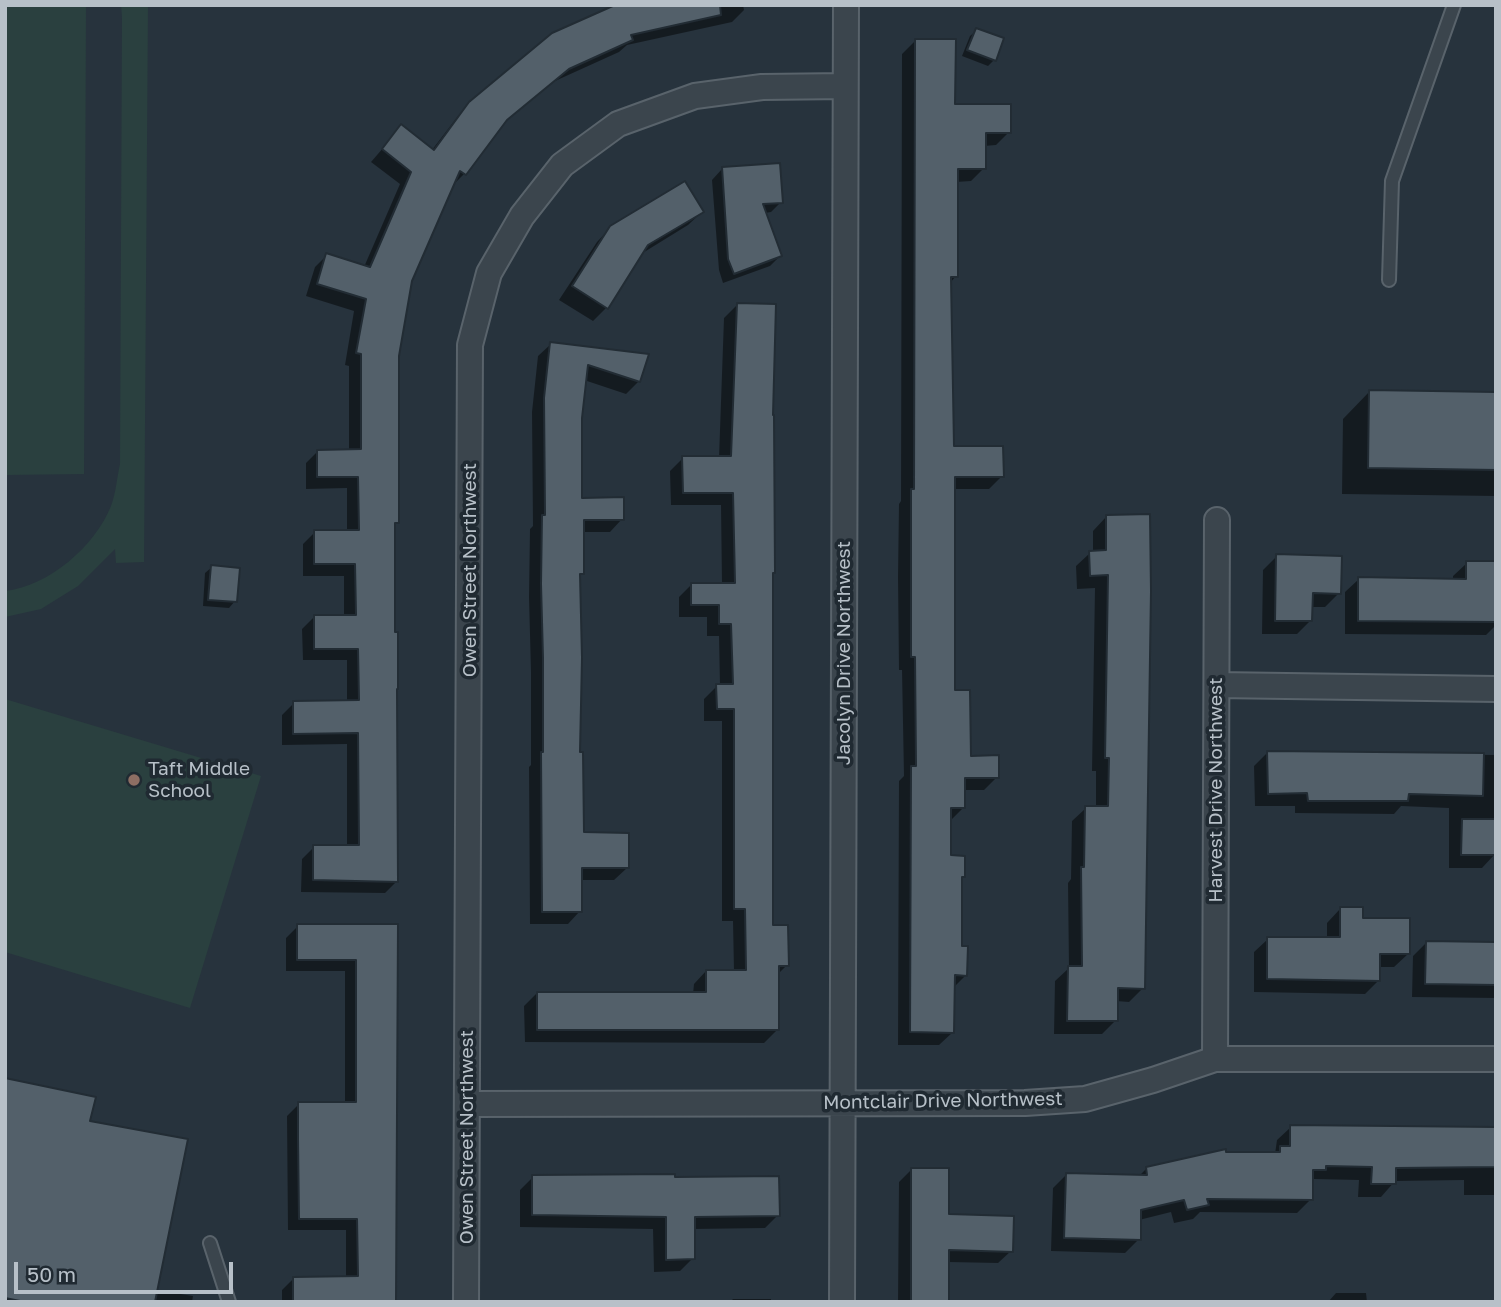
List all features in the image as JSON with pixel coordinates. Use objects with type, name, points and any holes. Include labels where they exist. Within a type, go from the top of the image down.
[{"type":"street","name":"Jacolyn Drive Northwest","points":[[842,1302],[845,5]]},
{"type":"street","name":"Owen Street Northwest","points":[[466,1302],[470,345],[489,273],[522,216],[562,165],[618,124],[695,96],[762,87],[845,86]]},
{"type":"street","name":"Harvest Drive Northwest","points":[[1215,1059],[1217,520]]},
{"type":"street","points":[[1217,685],[1496,689]]},
{"type":"street","name":"Montclair Drive Northwest","points":[[468,1104],[1025,1103],[1085,1099],[1215,1059],[1496,1059]]},
{"type":"lane","points":[[1389,280],[1392,181],[1454,5]]},
{"type":"lane","points":[[211,1243],[229,1302]]},
{"type":"green space","points":[[5,5],[86,5],[84,474],[5,475]]},
{"type":"green space","points":[[121,5],[148,5],[144,562],[116,563],[115,549],[78,586],[41,609],[5,617],[5,591],[22,588],[54,572],[68,562],[94,535],[111,506],[120,464]]},
{"type":"green space","points":[[5,699],[261,776],[190,1008],[5,952]]},
{"type":"building","points":[[615,5],[720,5],[721,15],[631,35],[633,40],[569,69],[507,120],[466,175],[460,171],[412,281],[399,356],[399,523],[395,523],[398,882],[313,880],[313,845],[359,845],[358,733],[293,734],[293,701],[359,700],[358,649],[314,649],[314,615],[356,615],[355,564],[314,564],[314,530],[359,530],[358,477],[317,477],[317,450],[361,449],[361,354],[356,353],[366,299],[317,284],[326,253],[370,267],[411,172],[382,149],[401,124],[434,150],[469,102],[552,33]]},
{"type":"building","points":[[976,28],[1004,38],[996,61],[967,50]]},
{"type":"building","points":[[915,39],[956,39],[955,104],[1011,104],[1011,133],[986,133],[986,169],[958,169],[958,277],[951,277],[954,446],[1003,446],[1004,477],[955,477],[955,690],[970,690],[971,756],[999,755],[999,778],[965,778],[965,808],[951,808],[951,855],[965,856],[965,877],[962,877],[962,946],[968,946],[967,976],[955,975],[954,1033],[910,1032],[911,766],[916,766],[915,657],[911,657]]},
{"type":"building","points":[[780,163],[783,203],[763,204],[782,256],[734,274],[728,259],[722,167]]},
{"type":"building","points":[[685,181],[704,212],[648,245],[608,309],[572,286],[610,226]]},
{"type":"building","points":[[737,303],[776,304],[773,415],[773,925],[788,925],[789,966],[779,966],[779,1030],[537,1030],[537,992],[706,992],[706,970],[746,970],[745,909],[734,909],[734,709],[717,709],[716,684],[733,684],[731,624],[719,624],[719,605],[691,605],[691,583],[735,583],[733,493],[683,493],[682,456],[731,456]]},
{"type":"building","points":[[550,342],[649,354],[640,382],[588,365],[582,418],[582,498],[624,497],[624,520],[584,520],[584,574],[580,574],[580,752],[583,752],[584,832],[629,833],[629,868],[582,868],[582,912],[542,912],[541,584],[542,515],[545,515],[544,398]]},
{"type":"building","points":[[1369,390],[1496,392],[1496,470],[1368,468]]},
{"type":"building","points":[[1150,514],[1145,989],[1118,988],[1118,1021],[1067,1021],[1068,966],[1082,966],[1081,867],[1084,867],[1085,806],[1108,806],[1109,758],[1105,758],[1108,575],[1090,576],[1089,551],[1106,550],[1106,515]]},
{"type":"building","points":[[1276,554],[1342,556],[1341,594],[1313,593],[1312,621],[1275,621]]},
{"type":"building","points":[[1466,561],[1496,561],[1496,622],[1358,621],[1358,577],[1466,579]]},
{"type":"building","points":[[211,565],[240,568],[237,602],[208,600]]},
{"type":"building","points":[[1267,751],[1484,753],[1483,796],[1409,794],[1408,801],[1308,801],[1307,793],[1268,794]]},
{"type":"building","points":[[1462,819],[1496,819],[1496,855],[1461,855]]},
{"type":"building","points":[[1340,907],[1363,907],[1363,918],[1410,918],[1410,954],[1380,954],[1380,981],[1267,979],[1267,937],[1340,937]]},
{"type":"building","points":[[297,924],[398,924],[396,1302],[293,1302],[293,1277],[358,1276],[357,1219],[299,1219],[298,1138],[298,1102],[356,1102],[356,960],[297,960]]},
{"type":"building","points":[[1426,941],[1496,942],[1496,985],[1425,984]]},
{"type":"building","points":[[5,1078],[96,1097],[90,1121],[188,1139],[155,1302],[25,1302],[5,1298]]},
{"type":"building","points":[[1290,1125],[1496,1127],[1496,1167],[1396,1168],[1396,1184],[1371,1184],[1372,1167],[1326,1166],[1326,1170],[1313,1170],[1313,1200],[1207,1199],[1209,1205],[1187,1210],[1184,1200],[1141,1210],[1141,1240],[1064,1238],[1066,1173],[1147,1175],[1146,1167],[1226,1149],[1226,1152],[1280,1152],[1280,1146],[1290,1146]]},
{"type":"building","points":[[911,1168],[949,1168],[949,1214],[1014,1216],[1013,1252],[949,1250],[949,1302],[911,1302]]},
{"type":"building","points":[[675,1174],[675,1177],[779,1176],[780,1216],[695,1217],[695,1259],[666,1260],[666,1217],[532,1215],[532,1175]]},
{"type":"place","name":"Taft Middle School","points":[[134,780]]}]
